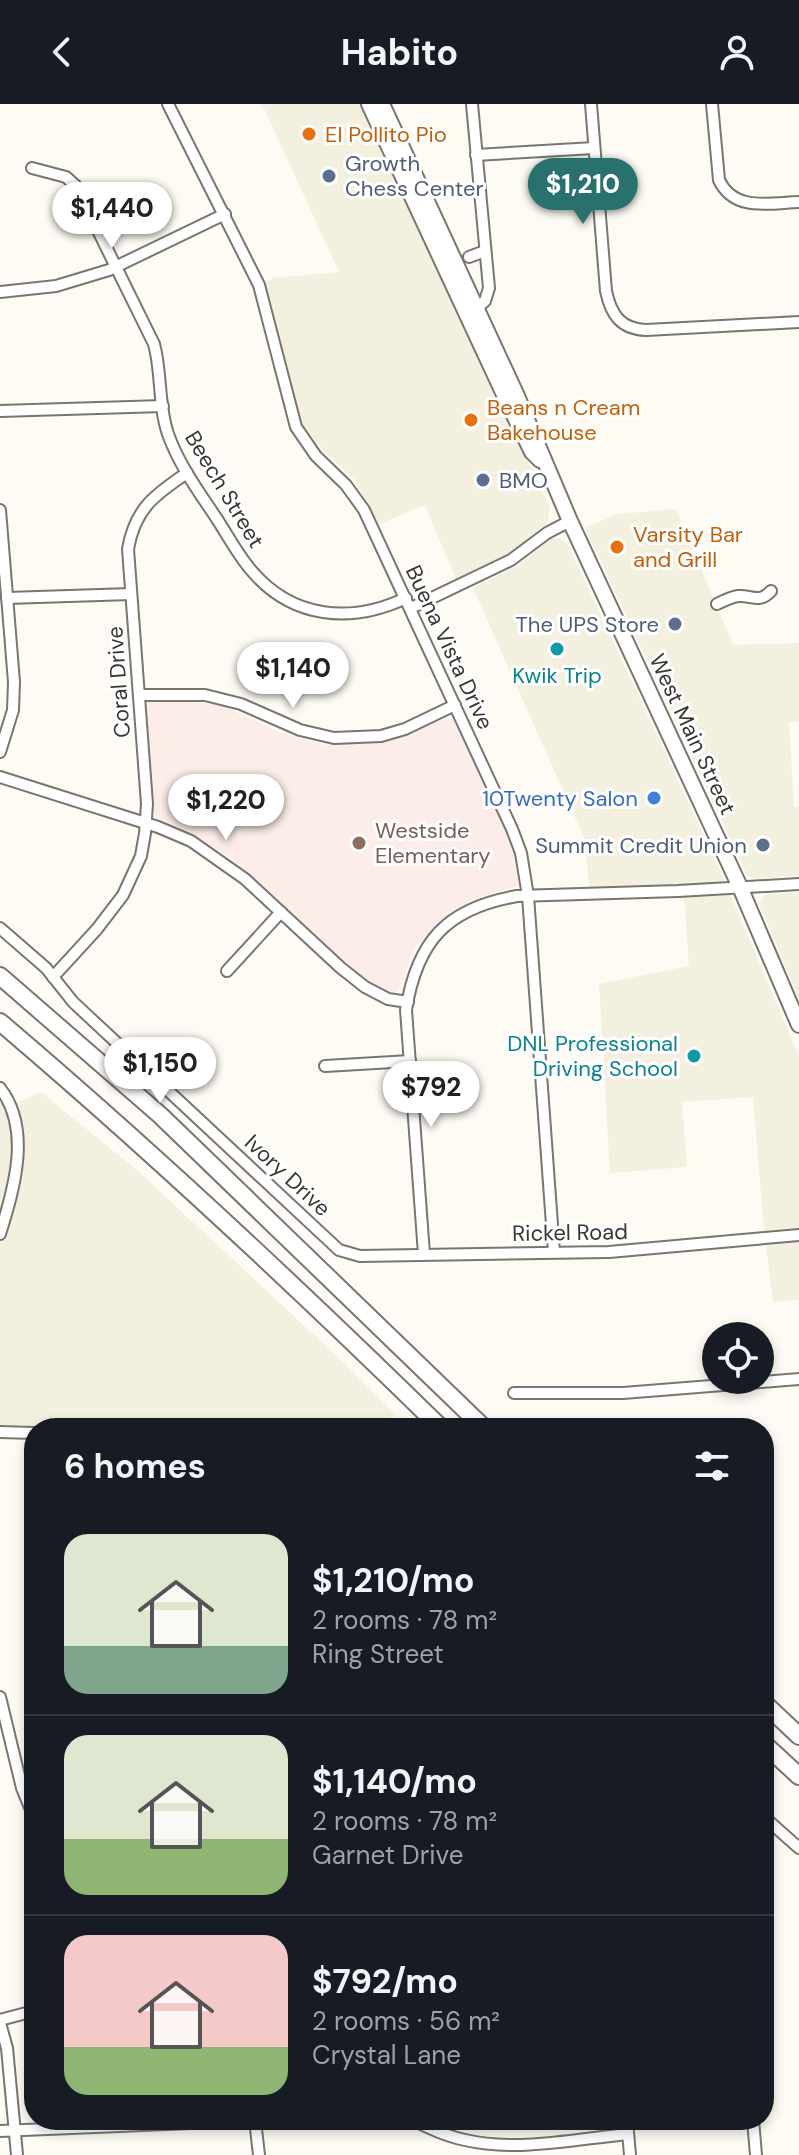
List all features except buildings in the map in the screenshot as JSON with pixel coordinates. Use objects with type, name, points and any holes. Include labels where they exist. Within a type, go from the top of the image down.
[{"type":"highway","points":[[0,976],[160,1115],[474,1418]]},
{"type":"highway","points":[[4,1026],[196,1193],[312,1300],[431,1418]]},
{"type":"highway","points":[[774,1712],[799,1736]]},
{"type":"highway","points":[[774,1753],[799,1776]]},
{"type":"main road","name":"West Main Street","points":[[369,104],[507,401],[532,452],[543,463]]},
{"type":"main road","name":"West Main Street","points":[[382,104],[540,447],[543,463],[740,887],[799,1025]]},
{"type":"street","name":"Buena Vista Drive","points":[[168,104],[259,285],[296,427],[316,456],[346,485],[364,510],[512,829],[523,862],[528,896],[554,1252]]},
{"type":"street","points":[[472,104],[488,293],[477,308]]},
{"type":"street","points":[[591,104],[606,291],[613,314],[624,325],[646,330],[799,322]]},
{"type":"street","points":[[712,104],[719,180],[724,191],[737,200],[751,204],[799,202]]},
{"type":"street","points":[[476,155],[594,148]]},
{"type":"street","name":"Beech Street","points":[[32,168],[66,177],[76,186],[154,344],[159,361],[167,432],[187,473],[251,571],[288,601],[311,610],[357,615],[408,603],[511,560],[547,533],[570,521]]},
{"type":"street","points":[[0,292],[56,286],[117,267],[225,214]]},
{"type":"street","points":[[469,257],[485,251]]},
{"type":"street","points":[[0,411],[163,406]]},
{"type":"street","name":"Coral Drive","points":[[53,977],[123,895],[141,856],[147,804],[128,549],[131,531],[140,511],[155,495],[187,473]]},
{"type":"street","points":[[0,510],[14,699],[0,752]]},
{"type":"street","points":[[717,604],[736,597],[756,600],[771,591]]},
{"type":"street","points":[[7,598],[131,594]]},
{"type":"street","points":[[139,695],[205,695],[241,704],[300,730],[334,738],[381,736],[405,729],[455,705]]},
{"type":"street","points":[[0,777],[145,823],[191,841],[218,858],[365,987],[388,999],[408,1002]]},
{"type":"street","points":[[424,1254],[408,1002],[414,972],[422,953],[452,919],[493,900],[528,896],[799,884]]},
{"type":"street","points":[[227,971],[281,912]]},
{"type":"street","name":"Ivory Drive","points":[[0,928],[53,977],[73,1002],[342,1251]]},
{"type":"street","points":[[325,1066],[410,1061]]},
{"type":"street","points":[[0,1088],[13,1112],[17,1161],[16,1180],[0,1234]]},
{"type":"street","name":"Rickel Road","points":[[342,1251],[360,1256],[633,1251],[799,1235]]},
{"type":"street","points":[[514,1393],[623,1393],[799,1379]]},
{"type":"street","points":[[0,1432],[24,1433]]},
{"type":"street","points":[[0,1697],[24,1793]]},
{"type":"street","points":[[774,1826],[799,1848]]},
{"type":"street","points":[[17,2155],[7,2048],[0,2022],[24,2014]]},
{"type":"street","points":[[0,2131],[37,2130]]},
{"type":"street","points":[[258,2130],[259,2155]]},
{"type":"street","points":[[438,2130],[464,2140],[494,2144],[628,2134]]},
{"type":"street","points":[[628,2130],[630,2155]]},
{"type":"street","points":[[754,2130],[756,2155]]},
{"type":"shaded area","points":[[262,104],[363,104],[550,508],[547,523],[503,558],[456,579],[425,505],[377,525],[355,480],[326,454],[302,424],[265,284],[273,278],[339,272]]},
{"type":"shaded area","points":[[676,509],[733,645],[799,643],[799,721],[789,722],[794,807],[799,807],[799,876],[756,879],[747,875],[585,528],[617,514]]},
{"type":"shaded area","points":[[559,538],[567,543],[716,861],[799,1056],[799,1300],[773,1302],[753,1097],[682,1102],[687,1167],[610,1173],[599,984],[689,966],[683,884],[589,888],[585,840],[473,588],[517,566],[551,539]]},
{"type":"shaded area","name":"Westside Elementary","points":[[169,699],[221,705],[281,733],[325,745],[385,742],[453,719],[499,815],[512,848],[519,886],[474,899],[436,924],[415,949],[397,992],[371,984],[344,964],[232,859],[199,838],[154,817],[146,705],[148,701]]},
{"type":"shaded area","points":[[799,892],[799,999],[759,904],[768,894]]},
{"type":"shaded area","points":[[41,1092],[138,1171],[343,1362],[394,1413],[391,1418],[24,1418],[24,1427],[0,1425],[0,1098],[6,1108]]},
{"type":"place","name":"El Pollito Pio","points":[[309,134]]},
{"type":"place","name":"Growth Chess Center","points":[[329,176]]},
{"type":"place","name":"Beans n Cream Bakehouse","points":[[471,420]]},
{"type":"place","name":"BMO","points":[[483,480]]},
{"type":"place","name":"Varsity Bar and Grill","points":[[617,547]]},
{"type":"place","name":"The UPS Store","points":[[675,624]]},
{"type":"place","name":"Kwik Trip","points":[[557,649]]},
{"type":"place","name":"10Twenty Salon","points":[[654,798]]},
{"type":"place","name":"Westside Elementary","points":[[359,843]]},
{"type":"place","name":"Summit Credit Union","points":[[763,845]]},
{"type":"place","name":"DNL Professional Driving School","points":[[694,1056]]}]
